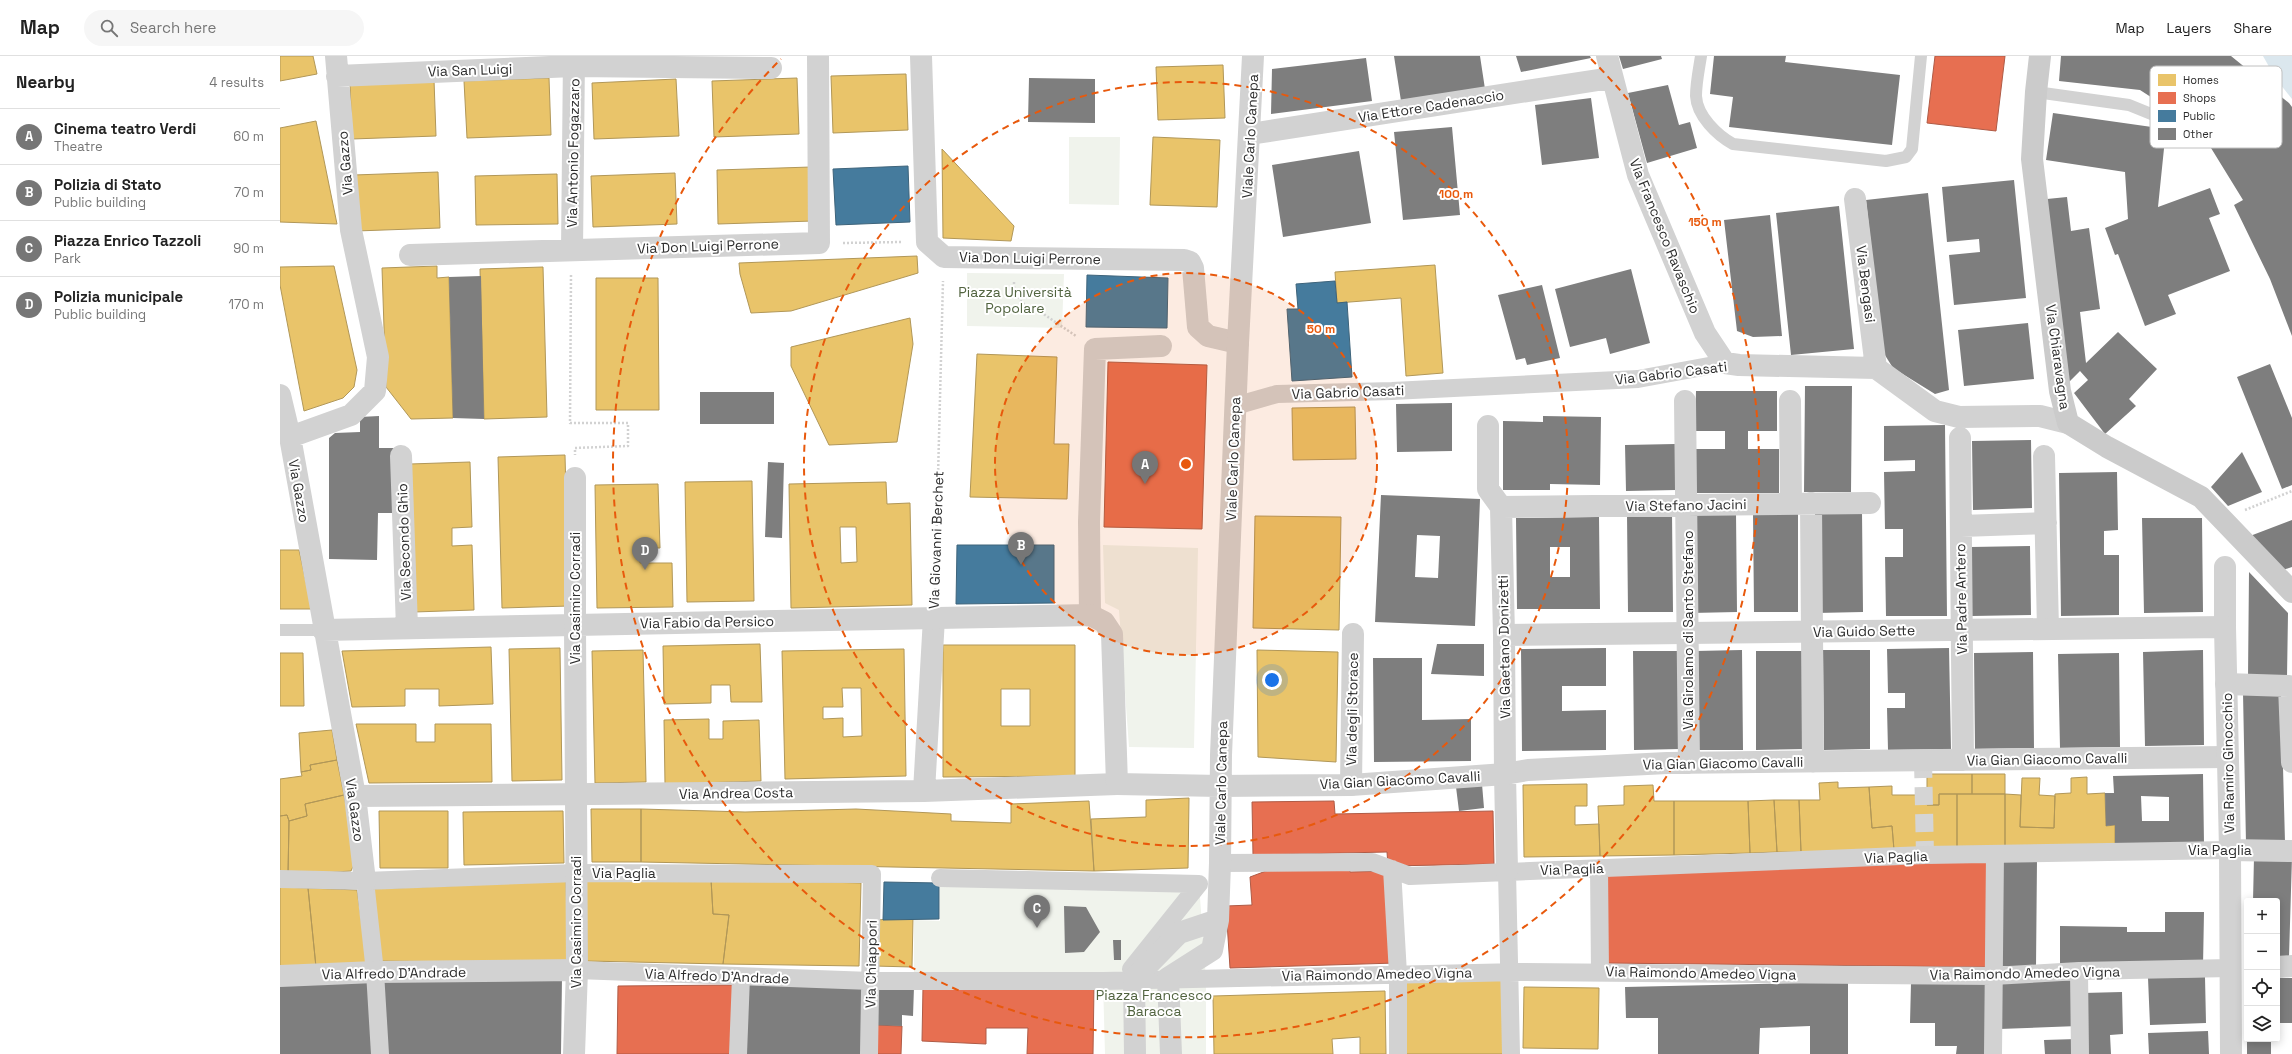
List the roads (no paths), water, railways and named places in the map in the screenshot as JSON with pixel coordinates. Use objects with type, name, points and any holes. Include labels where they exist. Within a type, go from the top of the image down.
[{"type":"main road","name":"Via Chiaravagna","points":[[2040,56],[2036,92],[2032,159],[2060,391],[2068,423],[2107,447],[2201,498],[2292,592]]},
{"type":"street","name":"Via Don Luigi Perrone","points":[[410,255],[819,243],[818,56]]},
{"type":"street","name":"Via Don Luigi Perrone","points":[[921,56],[927,242],[944,257],[1184,260],[1190,262],[1193,268],[1198,327],[1208,336],[1238,343]]},
{"type":"street","name":"Viale Carlo Canepa","points":[[1145,979],[1212,950],[1218,920],[1220,786],[1235,406],[1253,56]]},
{"type":"street","name":"Via Francesco Ravaschio","points":[[1607,56],[1611,78],[1638,175],[1705,332],[1725,363]]},
{"type":"street","name":"Via San Luigi","points":[[337,66],[574,61],[771,68]]},
{"type":"street","name":"Via Antonio Fogazzaro","points":[[572,250],[574,61]]},
{"type":"street","name":"Via Gazzo","points":[[337,66],[351,230],[378,357],[375,391],[351,415],[285,426],[355,796],[365,881]]},
{"type":"street","name":"Via Ettore Cadenaccio","points":[[1250,134],[1611,78]]},
{"type":"street","name":"Via Bengasi","points":[[1855,199],[1876,368]]},
{"type":"street","points":[[1117,784],[1112,634],[1104,622],[1090,615],[1089,522],[1095,349],[1161,346]]},
{"type":"street","name":"Via Gabrio Casati","points":[[1235,406],[1277,394],[1399,391],[1638,379],[1725,363],[1739,365],[1876,368]]},
{"type":"street","points":[[1876,368],[1935,411],[1959,417],[2040,416],[2068,423]]},
{"type":"street","points":[[280,395],[285,426]]},
{"type":"street","name":"Via Girolamo di Santo Stefano","points":[[1686,401],[1689,763]]},
{"type":"street","points":[[1790,401],[1801,503],[1812,632],[1813,762]]},
{"type":"street","points":[[1488,426],[1488,489],[1501,507]]},
{"type":"street","name":"Via Padre Antero","points":[[1960,438],[1963,760]]},
{"type":"street","name":"Via Secondo Ghio","points":[[401,456],[407,628]]},
{"type":"street","points":[[2044,456],[2048,629]]},
{"type":"street","name":"Via Casimiro Corradi","points":[[574,1054],[577,970],[575,478]]},
{"type":"street","name":"Via Stefano Jacini","points":[[1501,507],[1870,503]]},
{"type":"street","name":"Via Gaetano Donizetti","points":[[1501,507],[1507,871]]},
{"type":"street","points":[[1960,526],[2046,523]]},
{"type":"street","name":"Via Ramiro Ginocchio","points":[[2225,567],[2227,757],[2230,850],[2239,968],[2231,1054]]},
{"type":"street","name":"Via Fabio da Persico","points":[[323,630],[1090,615]]},
{"type":"street","name":"Via Giovanni Berchet","points":[[924,791],[934,618]]},
{"type":"street","name":"Via Guido Sette","points":[[1504,635],[2225,627]]},
{"type":"street","name":"Via degli Storace","points":[[1351,785],[1353,634]]},
{"type":"street","points":[[2226,684],[2289,686],[2292,762]]},
{"type":"street","name":"Via Gian Giacomo Cavalli","points":[[1117,784],[1220,786],[1351,785],[1505,774],[1528,770],[1689,763],[2227,757]]},
{"type":"street","name":"Via Andrea Costa","points":[[355,796],[924,791],[1117,784]]},
{"type":"street","name":"Via Paglia","points":[[1220,862],[1372,862],[1410,876],[1507,871],[1995,854],[2230,850],[2289,851]]},
{"type":"street","points":[[1993,1054],[1995,854]]},
{"type":"street","points":[[1599,868],[1600,972]]},
{"type":"street","points":[[1392,869],[1398,974],[1398,1054]]},
{"type":"street","points":[[1507,871],[1511,1054]]},
{"type":"street","name":"Via Paglia","points":[[280,879],[365,881],[576,873],[872,874]]},
{"type":"street","name":"Via Chiappori","points":[[869,1054],[872,981],[872,874]]},
{"type":"street","points":[[940,878],[1199,884],[1145,979],[1134,1054]]},
{"type":"street","points":[[365,881],[375,972],[380,1054]]},
{"type":"street","points":[[1145,979],[1179,933],[1218,920]]},
{"type":"street","points":[[2280,967],[2292,966]]},
{"type":"street","name":"Via Raimondo Amedeo Vigna","points":[[1145,979],[1510,972],[1993,976],[2079,971],[2239,968]]},
{"type":"street","name":"Via Alfredo D'Andrade","points":[[280,976],[375,972],[577,970],[872,981],[1145,979]]},
{"type":"street","points":[[2079,971],[2080,1054]]},
{"type":"street","points":[[738,1054],[741,977]]},
{"type":"street","points":[[1145,979],[1171,1054]]},
{"type":"lane","points":[[1701,56],[1696,97],[1700,109],[1715,132],[1733,144],[1886,161],[1906,157],[1912,149],[1921,56]]},
{"type":"lane","points":[[2036,92],[2129,105],[2150,114]]},
{"type":"lane","points":[[280,630],[323,630]]},
{"type":"tunnel","points":[[1923,760],[1925,855]]},
{"type":"place","name":"Cinema teatro Verdi","points":[[1145,484]]},
{"type":"place","name":"Polizia di Stato","points":[[1021,565]]},
{"type":"place","name":"Polizia municipale","points":[[645,570]]},
{"type":"place","name":"Piazza Enrico Tazzoli","points":[[1037,928]]},
{"type":"park label","name":"Piazza Università Popolare","points":[[1015,300]]},
{"type":"park label","name":"Piazza Francesco Baracca","points":[[1154,1004]]}]
